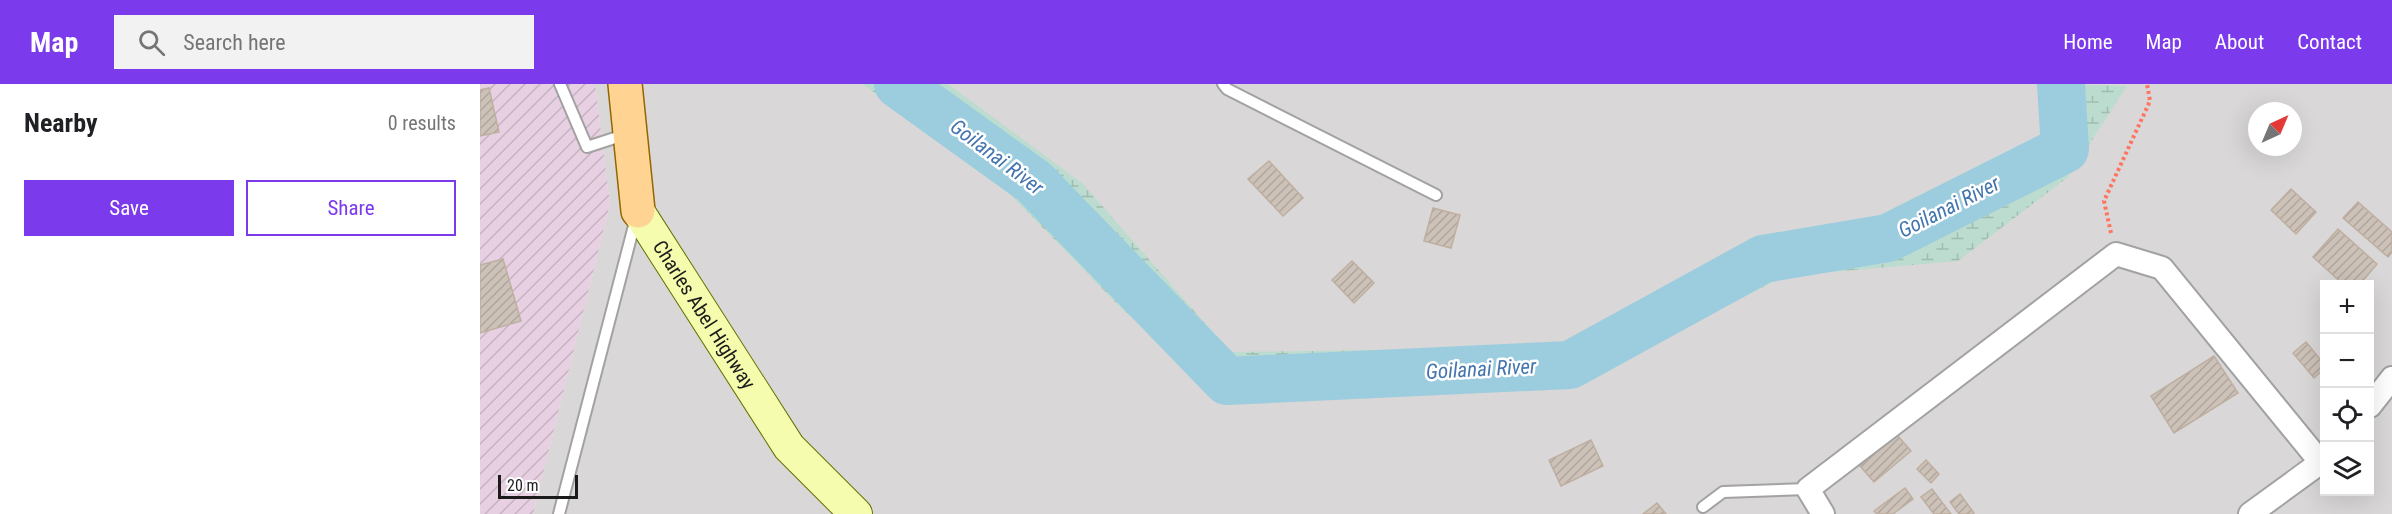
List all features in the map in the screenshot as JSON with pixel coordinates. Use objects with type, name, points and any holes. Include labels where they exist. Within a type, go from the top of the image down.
[{"type":"main road","name":"Charles Abel Highway","points":[[625,84],[638,212],[789,447],[856,514]]},
{"type":"street","points":[[1823,514],[1808,489],[2116,254],[2162,268],[2320,458]]},
{"type":"street","points":[[2374,401],[2392,378]]},
{"type":"street","points":[[2250,514],[2320,464]]},
{"type":"lane","points":[[560,84],[587,147],[630,134]]},
{"type":"lane","points":[[1223,84],[1227,89],[1436,195]]},
{"type":"lane","points":[[559,514],[638,212]]},
{"type":"lane","points":[[1703,507],[1723,492],[1808,489]]},
{"type":"path","points":[[2116,254],[2104,201],[2150,101],[2148,84]]},
{"type":"shaded area","points":[[480,84],[595,84],[610,204],[533,514],[480,514]]},
{"type":"shaded area","points":[[595,84],[2392,84],[2392,514],[533,514],[610,204]]},
{"type":"green space","points":[[863,84],[948,84],[1083,184],[1230,352],[1563,348],[1756,243],[1881,217],[2044,142],[2042,84],[2127,86],[2068,177],[1958,261],[1785,276],[1586,377],[1228,404],[1122,309],[1009,193]]},
{"type":"building","points":[[489,88],[499,132],[480,136],[480,90]]},
{"type":"building","points":[[1269,161],[1303,198],[1283,216],[1248,179]]},
{"type":"building","points":[[2291,189],[2316,212],[2296,234],[2271,210]]},
{"type":"building","points":[[2358,202],[2392,232],[2392,252],[2388,257],[2343,218]]},
{"type":"building","points":[[1433,208],[1460,215],[1451,248],[1424,241]]},
{"type":"building","points":[[2338,229],[2377,264],[2363,280],[2338,280],[2313,257]]},
{"type":"building","points":[[503,259],[521,321],[480,333],[480,265]]},
{"type":"building","points":[[1352,261],[1374,283],[1354,303],[1332,280]]},
{"type":"building","points":[[2306,342],[2320,359],[2320,373],[2314,378],[2293,353]]},
{"type":"building","points":[[2214,356],[2238,393],[2174,433],[2151,396]]},
{"type":"building","points":[[1897,435],[1911,451],[1874,482],[1860,466]]},
{"type":"building","points":[[1591,440],[1603,466],[1561,486],[1549,460]]},
{"type":"building","points":[[1926,460],[1939,474],[1931,483],[1917,469]]},
{"type":"building","points":[[1905,488],[1913,499],[1893,514],[1877,514],[1874,511]]},
{"type":"building","points":[[1932,489],[1951,514],[1934,514],[1921,497]]},
{"type":"building","points":[[1960,494],[1973,514],[1959,514],[1950,502]]},
{"type":"building","points":[[1657,503],[1666,514],[1643,514]]},
{"type":"waterway","name":"Goilanai River","points":[[898,84],[1034,182],[1227,381],[1570,365],[1763,259],[1888,238],[2065,149],[2061,84]]}]
